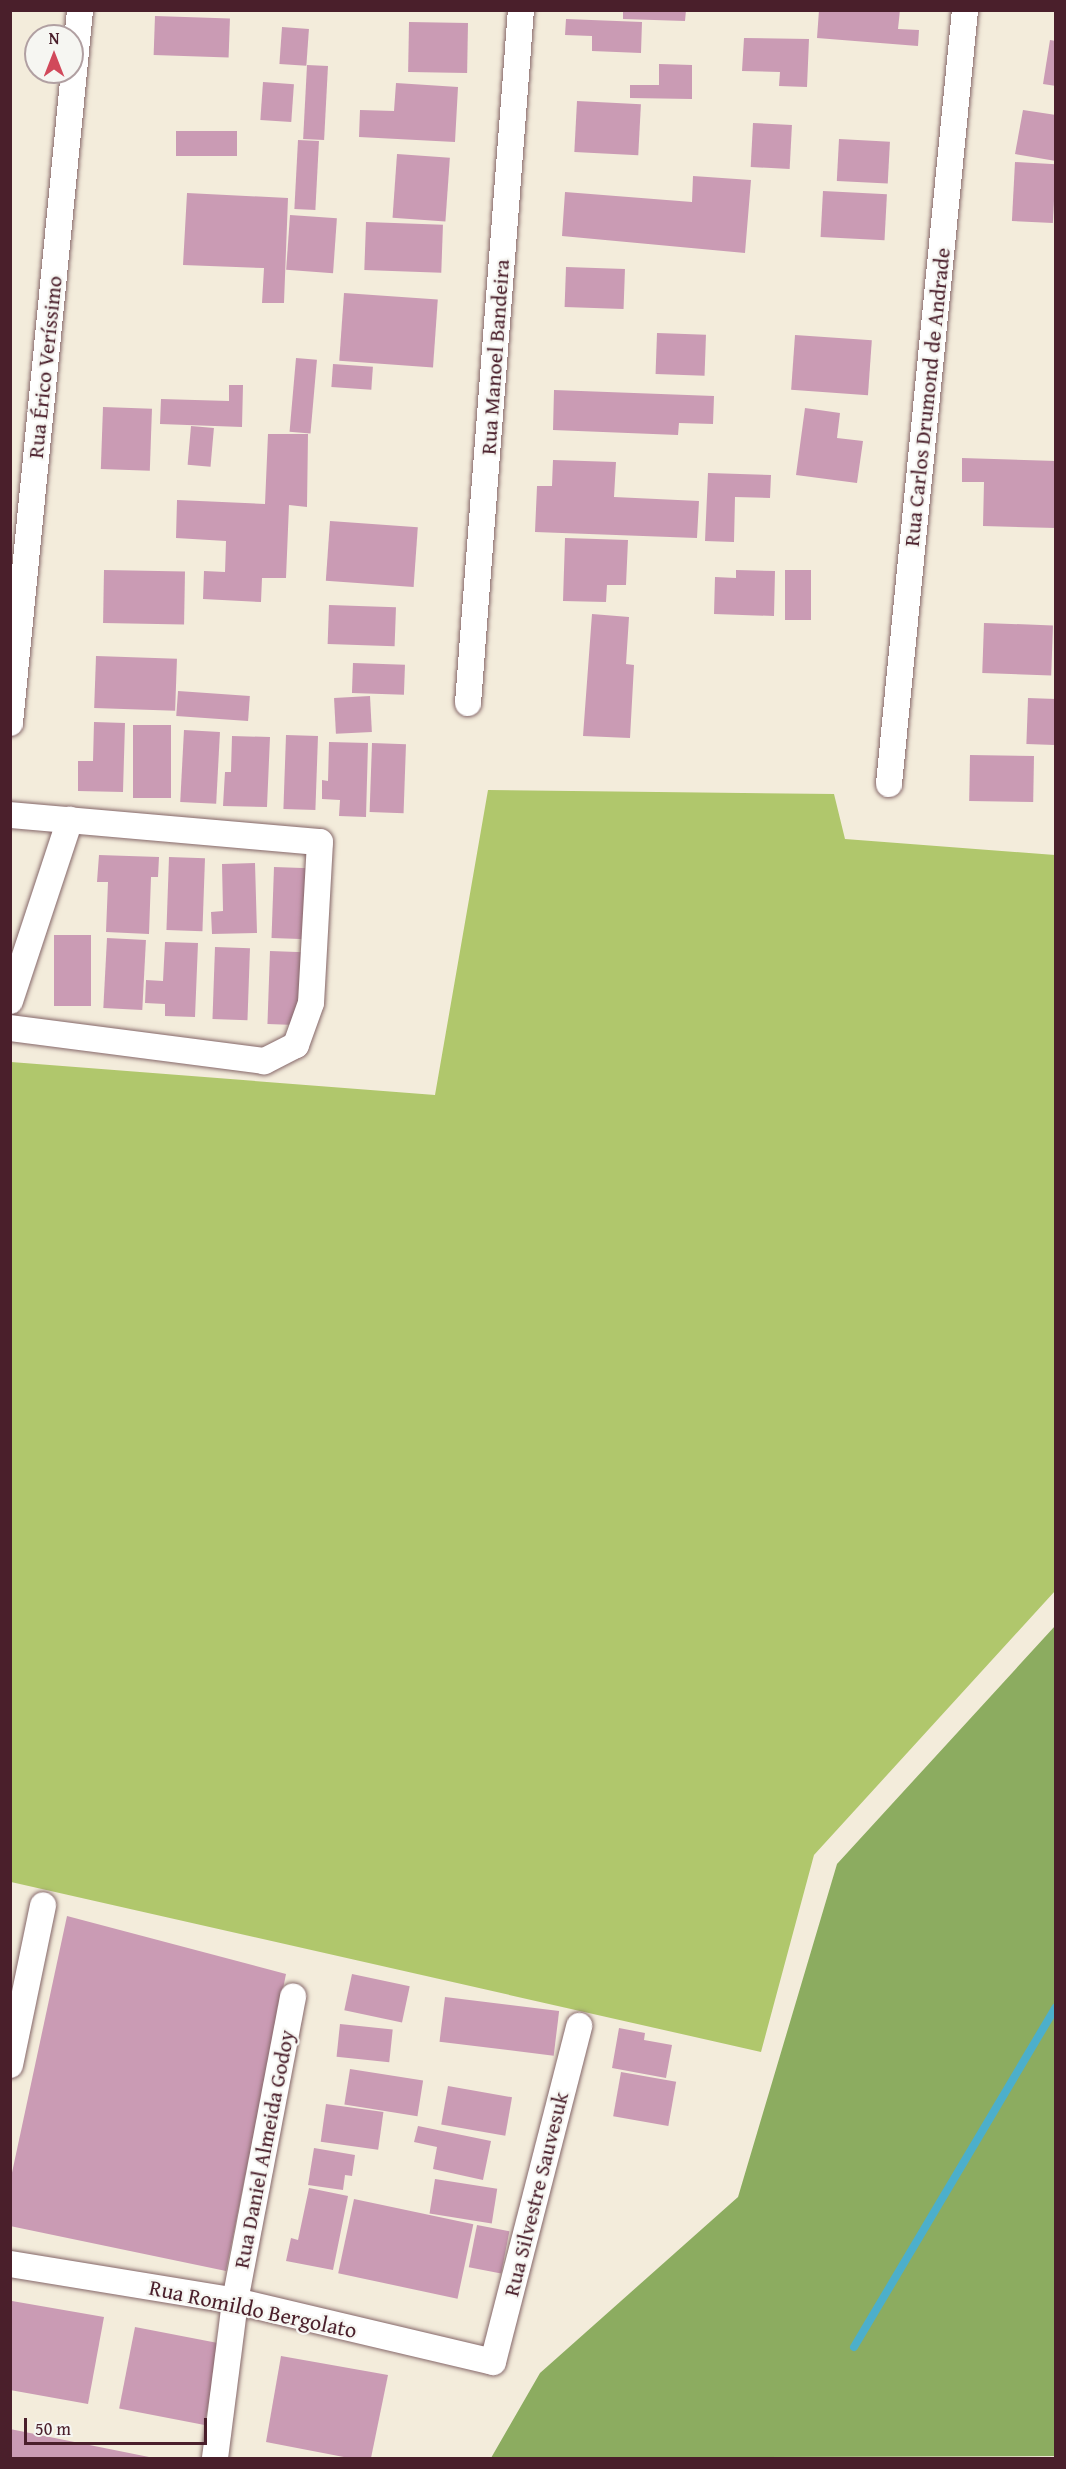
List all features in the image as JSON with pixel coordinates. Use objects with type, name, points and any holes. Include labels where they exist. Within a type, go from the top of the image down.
[{"type":"street","name":"Rua Érico Veríssimo","points":[[10,723],[80,10]]},
{"type":"street","name":"Rua Manoel Bandeira","points":[[468,703],[521,10]]},
{"type":"street","name":"Rua Carlos Drumond de Andrade","points":[[890,784],[965,10]]},
{"type":"street","points":[[10,815],[320,842],[311,1003],[296,1045],[264,1061],[10,1028]]},
{"type":"street","points":[[10,1001],[70,820]]},
{"type":"street","points":[[10,2065],[43,1905]]},
{"type":"street","name":"Rua Daniel Almeida Godoy","points":[[215,2458],[236,2301],[293,1996]]},
{"type":"street","name":"Rua Silvestre Sauvesuk","points":[[493,2362],[579,2026]]},
{"type":"street","name":"Rua Romildo Bergolato","points":[[10,2264],[236,2301],[493,2362]]},
{"type":"green space","points":[[488,790],[834,794],[845,839],[1055,855],[1055,1591],[814,1855],[761,2052],[11,1882],[11,1062],[435,1095]]},
{"type":"green space","points":[[1055,1626],[1055,2456],[491,2458],[540,2373],[738,2197],[837,1864]]},
{"type":"building","points":[[623,10],[686,10],[685,21],[623,19]]},
{"type":"building","points":[[819,10],[900,10],[898,29],[919,30],[918,46],[817,38]]},
{"type":"building","points":[[155,16],[230,19],[229,58],[154,55]]},
{"type":"building","points":[[566,19],[642,22],[641,53],[592,51],[592,36],[565,35]]},
{"type":"building","points":[[409,22],[468,23],[467,73],[408,72]]},
{"type":"building","points":[[282,27],[309,29],[306,66],[279,64]]},
{"type":"building","points":[[744,38],[809,39],[807,87],[779,86],[780,72],[742,71]]},
{"type":"building","points":[[1050,40],[1056,41],[1056,86],[1043,84]]},
{"type":"building","points":[[659,64],[692,65],[692,99],[630,98],[630,85],[659,85]]},
{"type":"building","points":[[307,65],[328,66],[324,140],[303,139]]},
{"type":"building","points":[[263,82],[294,84],[291,122],[260,120]]},
{"type":"building","points":[[396,83],[458,87],[455,142],[359,137],[360,110],[394,111]]},
{"type":"building","points":[[577,101],[641,104],[638,155],[574,152]]},
{"type":"building","points":[[1023,110],[1056,115],[1056,161],[1015,154]]},
{"type":"building","points":[[753,123],[792,125],[790,169],[751,167]]},
{"type":"building","points":[[176,131],[237,131],[237,156],[176,156]]},
{"type":"building","points":[[839,139],[890,142],[888,184],[837,181]]},
{"type":"building","points":[[298,140],[319,141],[315,210],[294,209]]},
{"type":"building","points":[[397,154],[450,158],[445,222],[393,218]]},
{"type":"building","points":[[1015,162],[1056,164],[1053,223],[1012,221]]},
{"type":"building","points":[[693,176],[751,180],[745,253],[562,236],[565,192],[692,202]]},
{"type":"building","points":[[823,191],[887,194],[885,240],[821,237]]},
{"type":"building","points":[[187,193],[288,198],[284,303],[262,303],[264,268],[183,265]]},
{"type":"building","points":[[290,215],[337,218],[333,273],[286,270]]},
{"type":"building","points":[[366,222],[443,225],[441,273],[364,270]]},
{"type":"building","points":[[566,267],[625,269],[624,309],[565,307]]},
{"type":"building","points":[[344,293],[438,300],[433,367],[339,361]]},
{"type":"building","points":[[657,333],[706,335],[705,376],[656,374]]},
{"type":"building","points":[[795,335],[872,340],[868,395],[791,390]]},
{"type":"building","points":[[296,358],[317,360],[310,434],[290,432]]},
{"type":"building","points":[[333,364],[373,367],[371,390],[331,387]]},
{"type":"building","points":[[229,385],[243,385],[242,427],[160,424],[161,399],[229,401]]},
{"type":"building","points":[[554,390],[714,396],[713,424],[679,423],[678,435],[553,430]]},
{"type":"building","points":[[103,407],[152,409],[150,471],[101,469]]},
{"type":"building","points":[[805,408],[840,413],[837,438],[863,441],[857,483],[796,475]]},
{"type":"building","points":[[191,426],[214,428],[211,467],[188,465]]},
{"type":"building","points":[[268,434],[308,434],[307,507],[289,505],[286,578],[262,578],[261,602],[203,599],[204,571],[225,572],[226,541],[176,538],[177,500],[265,504]]},
{"type":"building","points":[[962,458],[1056,461],[1056,528],[983,526],[984,482],[962,482]]},
{"type":"building","points":[[553,460],[616,462],[614,497],[699,501],[697,538],[535,532],[537,486],[552,486]]},
{"type":"building","points":[[708,473],[771,475],[770,498],[735,497],[734,542],[705,541]]},
{"type":"building","points":[[330,521],[418,527],[414,587],[326,581]]},
{"type":"building","points":[[565,538],[628,540],[626,585],[607,585],[606,602],[563,601]]},
{"type":"building","points":[[104,570],[185,571],[184,624],[103,623]]},
{"type":"building","points":[[736,570],[775,571],[774,616],[714,614],[715,577],[736,578]]},
{"type":"building","points":[[785,570],[811,570],[811,620],[785,620]]},
{"type":"building","points":[[329,605],[396,607],[395,646],[328,644]]},
{"type":"building","points":[[592,614],[629,617],[626,664],[634,665],[630,738],[583,736]]},
{"type":"building","points":[[984,623],[1053,625],[1051,675],[982,673]]},
{"type":"building","points":[[96,656],[177,659],[175,711],[94,708]]},
{"type":"building","points":[[353,663],[405,665],[404,695],[352,693]]},
{"type":"building","points":[[178,691],[250,696],[248,721],[176,716]]},
{"type":"building","points":[[370,696],[372,732],[336,734],[334,698]]},
{"type":"building","points":[[1028,698],[1056,699],[1054,745],[1026,744]]},
{"type":"building","points":[[94,722],[125,723],[123,792],[78,791],[78,761],[93,761]]},
{"type":"building","points":[[133,725],[171,725],[171,798],[133,798]]},
{"type":"building","points":[[184,730],[220,732],[216,804],[180,802]]},
{"type":"building","points":[[286,735],[318,736],[315,810],[283,809]]},
{"type":"building","points":[[232,736],[270,737],[267,807],[223,806],[225,772],[231,772]]},
{"type":"building","points":[[329,742],[368,743],[366,817],[339,816],[340,800],[322,799],[322,780],[328,781]]},
{"type":"building","points":[[372,743],[406,744],[404,813],[370,812]]},
{"type":"building","points":[[970,755],[1034,756],[1033,802],[969,801]]},
{"type":"building","points":[[99,855],[159,857],[158,877],[151,877],[149,934],[106,932],[108,882],[97,882]]},
{"type":"building","points":[[169,857],[205,858],[202,931],[166,930]]},
{"type":"building","points":[[255,863],[257,933],[212,934],[211,912],[223,911],[222,864]]},
{"type":"building","points":[[274,867],[310,868],[308,939],[272,938]]},
{"type":"building","points":[[54,935],[91,935],[91,1006],[54,1006]]},
{"type":"building","points":[[107,938],[146,940],[142,1010],[103,1008]]},
{"type":"building","points":[[165,942],[198,943],[195,1017],[165,1016],[165,1004],[145,1003],[146,980],[163,981]]},
{"type":"building","points":[[215,947],[250,948],[247,1020],[212,1019]]},
{"type":"building","points":[[270,951],[304,952],[301,1025],[267,1024]]},
{"type":"building","points":[[67,1916],[286,1974],[226,2271],[10,2226],[10,2182]]},
{"type":"building","points":[[352,1974],[410,1986],[402,2022],[344,2010]]},
{"type":"building","points":[[445,1997],[559,2011],[554,2056],[440,2042]]},
{"type":"building","points":[[340,2024],[393,2030],[389,2062],[337,2057]]},
{"type":"building","points":[[619,2028],[645,2033],[644,2040],[672,2045],[666,2078],[612,2068]]},
{"type":"building","points":[[350,2069],[423,2081],[417,2116],[344,2105]]},
{"type":"building","points":[[621,2072],[676,2082],[668,2126],[613,2116]]},
{"type":"building","points":[[448,2086],[512,2097],[505,2136],[441,2124]]},
{"type":"building","points":[[326,2104],[383,2112],[378,2150],[321,2142]]},
{"type":"building","points":[[418,2126],[491,2141],[483,2180],[433,2169],[437,2147],[414,2142]]},
{"type":"building","points":[[314,2148],[355,2155],[352,2176],[345,2175],[343,2190],[308,2185]]},
{"type":"building","points":[[435,2179],[497,2189],[492,2223],[430,2214]]},
{"type":"building","points":[[309,2188],[348,2196],[333,2270],[286,2261],[291,2238],[298,2240]]},
{"type":"building","points":[[354,2199],[473,2224],[458,2299],[338,2273]]},
{"type":"building","points":[[477,2225],[509,2231],[501,2274],[469,2267]]},
{"type":"building","points":[[12,2301],[104,2317],[88,2404],[10,2390]]},
{"type":"building","points":[[135,2327],[220,2344],[205,2425],[119,2408]]},
{"type":"building","points":[[281,2356],[388,2375],[371,2458],[349,2458],[266,2442]]},
{"type":"building","points":[[10,2429],[149,2457],[149,2458],[10,2458]]},
{"type":"waterway","points":[[854,2347],[1056,2007]]}]
